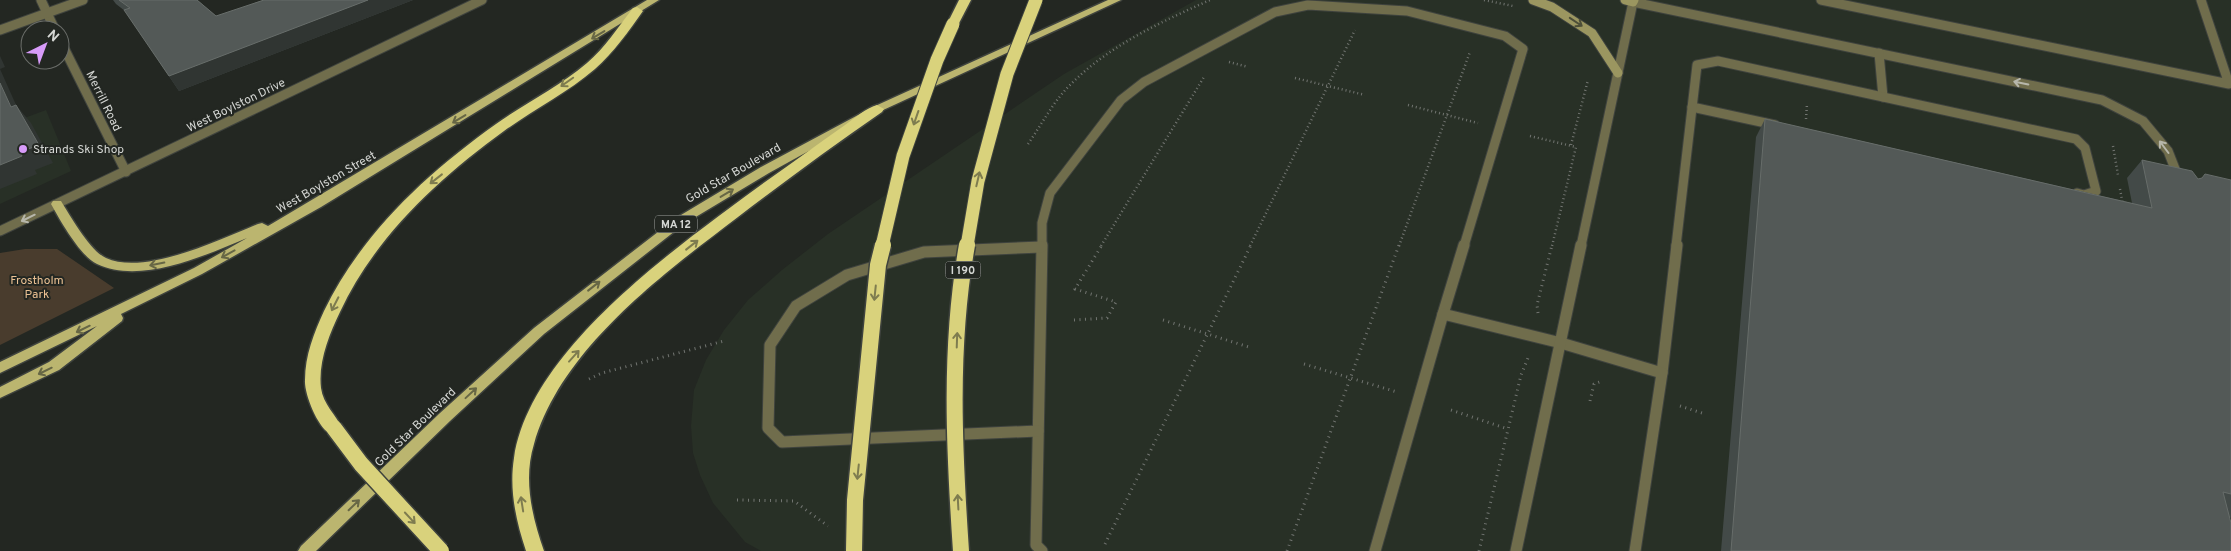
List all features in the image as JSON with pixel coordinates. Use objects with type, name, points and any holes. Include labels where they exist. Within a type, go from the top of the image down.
[{"type":"highway","points":[[854,551],[855,500],[878,265],[903,156],[937,60],[965,0]]},
{"type":"highway","name":"I 190","points":[[961,551],[954,442],[958,308],[964,261],[978,181],[1006,74],[1036,0]]},
{"type":"highway","points":[[441,551],[361,464],[334,428],[318,402],[313,389],[313,371],[316,352],[322,334],[336,302],[372,244],[387,225],[429,184],[491,134],[593,64],[637,11]]},
{"type":"highway","points":[[535,551],[526,526],[521,498],[521,470],[526,442],[536,415],[549,389],[568,363],[634,294],[681,253],[807,157],[877,109]]},
{"type":"main road","name":"West Boylston Street","points":[[0,368],[140,300],[317,204],[654,0]]},
{"type":"main road","name":"Gold Star Boulevard","points":[[306,551],[515,352],[641,250],[697,210],[765,170],[877,109],[1116,0]]},
{"type":"main road","points":[[1533,0],[1552,7],[1592,33],[1618,73]]},
{"type":"main road","points":[[57,204],[70,226],[100,261],[127,267],[146,266],[191,255],[317,204]]},
{"type":"main road","points":[[0,393],[54,366],[140,300]]},
{"type":"main road","points":[[322,551],[328,530]]},
{"type":"street","points":[[41,0],[50,20]]},
{"type":"street","points":[[0,30],[83,0]]},
{"type":"street","name":"West Boylston Drive","points":[[0,232],[482,0]]},
{"type":"street","points":[[1821,0],[2229,84],[2201,0]]},
{"type":"street","points":[[1516,551],[1618,73],[1631,1],[2102,100],[2143,120],[2168,151],[2184,191]]},
{"type":"street","points":[[1042,551],[1036,546],[1041,247],[1042,223],[1050,193],[1121,100],[1144,82],[1275,12],[1308,4],[1407,11],[1505,36],[1523,49],[1443,314],[1375,551]]},
{"type":"street","points":[[1879,53],[1883,97]]},
{"type":"street","name":"Merrill Road","points":[[70,60],[126,172]]},
{"type":"street","points":[[1634,551],[1662,373],[1698,65],[1718,61],[2076,139],[2085,148],[2096,190],[2084,195],[2064,190]]},
{"type":"street","points":[[1692,107],[1788,128]]},
{"type":"street","points":[[1038,431],[782,442],[768,428],[770,345],[796,306],[847,275],[924,252],[1041,247]]},
{"type":"street","points":[[1443,314],[1561,343],[1662,373]]},
{"type":"path","points":[[1028,144],[1069,86],[1094,63],[1179,14],[1210,0]]},
{"type":"path","points":[[1105,544],[1357,28]]},
{"type":"path","points":[[1287,551],[1470,52]]},
{"type":"path","points":[[1223,60],[1248,67]]},
{"type":"path","points":[[1074,320],[1107,318],[1116,302],[1075,289],[1205,75]]},
{"type":"path","points":[[1295,78],[1365,94]]},
{"type":"path","points":[[1571,145],[1588,80]]},
{"type":"path","points":[[1408,105],[1486,125]]},
{"type":"path","points":[[1530,136],[1576,146],[1538,305],[1538,316]]},
{"type":"path","points":[[2112,146],[2124,208]]},
{"type":"path","points":[[1163,320],[1252,348]]},
{"type":"path","points":[[587,380],[602,373],[724,341]]},
{"type":"path","points":[[1478,551],[1522,370],[1527,365],[1528,358]]},
{"type":"path","points":[[1304,364],[1400,394]]},
{"type":"path","points":[[1590,401],[1594,384],[1601,381],[1610,384]]},
{"type":"path","points":[[1674,405],[1702,413]]},
{"type":"path","points":[[1451,410],[1508,429]]},
{"type":"path","points":[[737,500],[794,501],[833,529]]},
{"type":"shaded area","points":[[1196,0],[2231,0],[2231,551],[761,551],[745,542],[713,503],[700,475],[693,453],[691,426],[694,390],[706,360],[724,330],[748,300],[782,270],[828,234],[1064,74]]},
{"type":"shaded area","points":[[46,110],[71,171],[0,204],[0,127]]},
{"type":"green space","name":"Frostholm Park","points":[[25,249],[57,249],[114,288],[0,345],[0,253]]},
{"type":"building","points":[[119,0],[197,0],[216,16],[264,0],[368,0],[169,76],[124,10],[130,8]]},
{"type":"building","points":[[0,83],[11,107],[16,105],[39,145],[20,152],[22,156],[0,165]]},
{"type":"building","points":[[1765,119],[2152,208],[2142,160],[2192,171],[2198,179],[2202,178],[2205,174],[2231,180],[2231,494],[2223,492],[2231,523],[2231,551],[1731,551]]},
{"type":"place","name":"Strands Ski Shop","points":[[23,149]]}]
